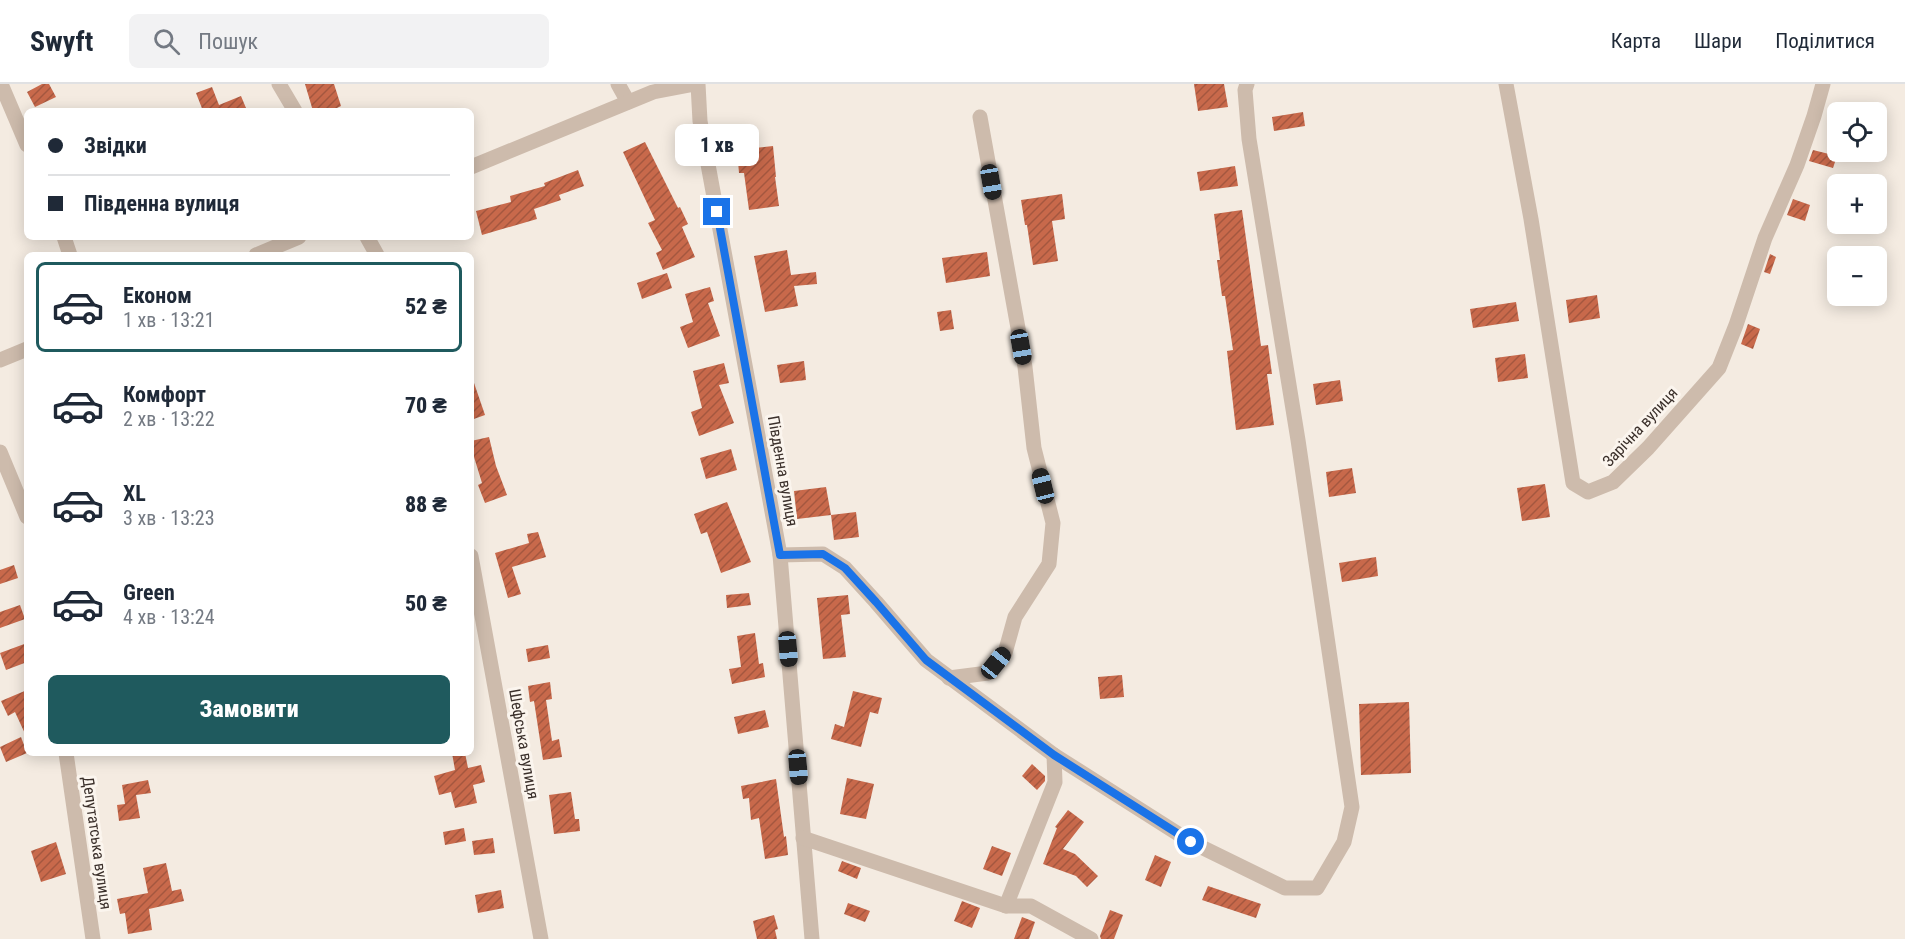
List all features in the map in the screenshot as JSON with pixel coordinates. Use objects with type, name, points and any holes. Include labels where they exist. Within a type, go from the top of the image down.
[{"type":"street","points":[[1,84],[24,138]]},
{"type":"street","points":[[279,84],[293,108]]},
{"type":"street","points":[[618,84],[628,102]]},
{"type":"street","points":[[474,166],[653,92],[697,84]]},
{"type":"street","name":"Південна вулиця","points":[[697,84],[700,121],[780,555],[812,939]]},
{"type":"street","points":[[780,555],[823,554],[845,568],[926,660],[1054,755],[1191,842],[1285,888],[1317,888],[1344,842],[1352,807],[1298,440],[1249,139],[1245,90],[1247,84]]},
{"type":"street","name":"Зарічна вулиця","points":[[1506,84],[1533,231],[1573,483],[1588,492],[1613,482],[1648,448],[1719,368],[1765,238],[1797,165],[1822,84]]},
{"type":"street","points":[[949,678],[988,673],[1005,652],[1015,617],[1049,564],[1053,524],[1034,448],[1025,368],[980,117]]},
{"type":"street","points":[[262,252],[292,240]]},
{"type":"street","points":[[0,360],[24,350]]},
{"type":"street","points":[[0,452],[24,510]]},
{"type":"street","name":"Шефська вулиця","points":[[474,572],[541,939]]},
{"type":"street","points":[[1006,906],[1055,782],[1054,755]]},
{"type":"street","name":"Депутатська вулиця","points":[[66,756],[93,939]]},
{"type":"street","points":[[803,838],[1006,906],[1031,906],[1091,939]]},
{"type":"building","points":[[42,84],[49,84],[56,97],[35,107],[27,92]]},
{"type":"building","points":[[305,84],[334,84],[341,106],[312,108]]},
{"type":"building","points":[[1194,84],[1224,84],[1228,107],[1198,111]]},
{"type":"building","points":[[212,87],[219,105],[241,96],[246,108],[202,108],[196,93]]},
{"type":"building","points":[[1303,112],[1305,126],[1274,131],[1272,117]]},
{"type":"building","points":[[645,142],[688,224],[682,227],[695,257],[663,270],[656,253],[662,250],[648,223],[655,220],[623,152]]},
{"type":"building","points":[[773,146],[779,206],[749,210],[744,173],[739,173],[737,150]]},
{"type":"building","points":[[1813,150],[1827,154],[1827,162],[1835,162],[1833,168],[1809,161]]},
{"type":"building","points":[[1235,166],[1238,186],[1200,191],[1197,172]]},
{"type":"building","points":[[578,170],[584,186],[559,195],[561,200],[534,209],[537,219],[482,235],[476,211],[511,202],[510,196],[545,186],[544,183]]},
{"type":"building","points":[[1062,194],[1065,219],[1052,221],[1058,261],[1033,265],[1021,200]]},
{"type":"building","points":[[1793,199],[1810,205],[1805,221],[1787,215]]},
{"type":"building","points":[[1242,210],[1261,346],[1268,345],[1272,374],[1267,374],[1274,425],[1236,430],[1227,351],[1233,350],[1225,296],[1222,296],[1214,214]]},
{"type":"building","points":[[787,250],[791,275],[816,272],[817,284],[794,286],[798,306],[765,312],[754,256]]},
{"type":"building","points":[[987,252],[990,276],[946,283],[942,258]]},
{"type":"building","points":[[1770,254],[1776,257],[1770,274],[1764,272]]},
{"type":"building","points":[[667,273],[672,288],[642,299],[637,283]]},
{"type":"building","points":[[710,287],[714,301],[708,303],[720,336],[688,348],[680,327],[693,322],[685,294]]},
{"type":"building","points":[[1597,295],[1600,318],[1569,323],[1566,300]]},
{"type":"building","points":[[1516,302],[1519,321],[1473,328],[1470,309]]},
{"type":"building","points":[[951,310],[954,329],[940,331],[937,312]]},
{"type":"building","points":[[1748,324],[1760,329],[1753,349],[1741,344]]},
{"type":"building","points":[[1525,354],[1528,378],[1498,382],[1495,358]]},
{"type":"building","points":[[804,361],[806,380],[780,383],[777,365]]},
{"type":"building","points":[[724,363],[729,383],[719,385],[734,423],[699,436],[691,412],[702,408],[693,371]]},
{"type":"building","points":[[1340,380],[1343,401],[1316,405],[1313,384]]},
{"type":"building","points":[[474,383],[485,415],[474,419]]},
{"type":"building","points":[[489,437],[496,466],[507,495],[485,503],[478,485],[482,483],[474,457],[474,440]]},
{"type":"building","points":[[731,449],[737,470],[706,479],[700,458]]},
{"type":"building","points":[[1352,468],[1356,493],[1329,497],[1326,472]]},
{"type":"building","points":[[1545,484],[1550,517],[1522,521],[1517,488]]},
{"type":"building","points":[[826,487],[831,515],[797,519],[794,491]]},
{"type":"building","points":[[727,502],[751,562],[721,573],[707,532],[701,534],[694,514]]},
{"type":"building","points":[[856,512],[859,537],[834,540],[831,515]]},
{"type":"building","points":[[538,532],[546,557],[512,567],[521,594],[508,598],[495,553],[529,543],[527,534]]},
{"type":"building","points":[[1376,557],[1378,576],[1342,582],[1339,563]]},
{"type":"building","points":[[14,565],[18,578],[0,584],[0,570]]},
{"type":"building","points":[[749,593],[751,605],[727,608],[726,595]]},
{"type":"building","points":[[848,595],[850,614],[841,615],[846,657],[823,659],[817,598]]},
{"type":"building","points":[[20,605],[24,619],[0,628],[0,612]]},
{"type":"building","points":[[755,633],[759,664],[763,663],[765,677],[732,684],[729,669],[741,667],[737,636]]},
{"type":"building","points":[[24,644],[24,663],[6,670],[0,653]]},
{"type":"building","points":[[548,645],[550,658],[528,662],[526,649]]},
{"type":"building","points":[[1122,675],[1124,697],[1100,699],[1098,677]]},
{"type":"building","points":[[550,682],[552,699],[546,700],[552,741],[559,739],[562,757],[543,760],[534,701],[530,702],[528,686]]},
{"type":"building","points":[[24,691],[24,732],[15,712],[8,716],[1,701]]},
{"type":"building","points":[[853,691],[882,698],[878,714],[870,712],[861,747],[831,739],[835,724],[844,727]]},
{"type":"building","points":[[1409,702],[1411,773],[1361,775],[1359,704]]},
{"type":"building","points":[[765,710],[769,727],[738,734],[734,717]]},
{"type":"building","points":[[21,737],[24,754],[6,762],[0,747]]},
{"type":"building","points":[[453,756],[466,756],[468,768],[481,765],[485,782],[473,785],[477,803],[455,808],[451,792],[439,795],[434,776],[455,770]]},
{"type":"building","points":[[1032,764],[1045,776],[1045,781],[1037,790],[1022,776]]},
{"type":"building","points":[[847,778],[874,784],[866,819],[840,814]]},
{"type":"building","points":[[776,779],[788,855],[765,859],[759,818],[751,820],[749,798],[743,799],[741,786]]},
{"type":"building","points":[[148,780],[151,793],[136,795],[140,818],[119,821],[117,805],[125,804],[122,785]]},
{"type":"building","points":[[571,792],[575,819],[579,819],[580,831],[554,834],[549,795]]},
{"type":"building","points":[[1068,810],[1084,822],[1063,849],[1075,854],[1098,876],[1087,887],[1076,876],[1043,864],[1057,828],[1055,827]]},
{"type":"building","points":[[464,828],[466,841],[445,845],[443,832]]},
{"type":"building","points":[[493,838],[495,853],[474,855],[472,841]]},
{"type":"building","points":[[56,842],[66,874],[41,882],[31,851]]},
{"type":"building","points":[[992,846],[1011,853],[1002,876],[983,869]]},
{"type":"building","points":[[1155,855],[1171,862],[1161,887],[1145,880]]},
{"type":"building","points":[[842,861],[861,868],[857,879],[838,871]]},
{"type":"building","points":[[166,863],[172,891],[181,889],[184,901],[149,909],[152,930],[128,934],[125,913],[120,914],[117,899],[148,893],[143,868]]},
{"type":"building","points":[[1208,886],[1261,904],[1256,918],[1202,900]]},
{"type":"building","points":[[501,890],[504,908],[478,913],[475,895]]},
{"type":"building","points":[[962,901],[980,908],[972,928],[954,921]]},
{"type":"building","points":[[848,903],[870,911],[865,922],[844,914]]},
{"type":"building","points":[[1110,910],[1123,915],[1114,939],[1101,939],[1100,936]]},
{"type":"building","points":[[774,915],[778,929],[775,930],[777,939],[757,939],[753,921]]},
{"type":"building","points":[[1022,917],[1035,922],[1029,939],[1014,939]]},
{"type":"route","points":[[717,212],[780,555],[823,554],[845,568],[926,660],[1054,755],[1191,842]]}]
